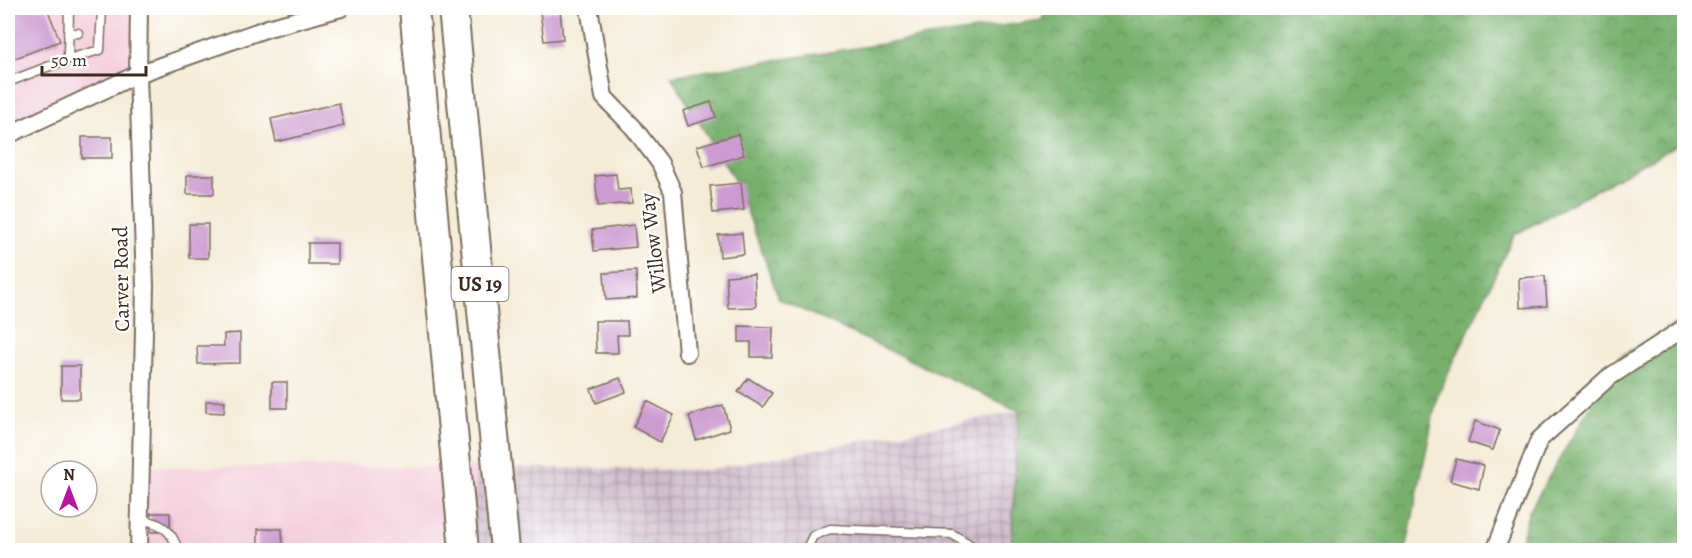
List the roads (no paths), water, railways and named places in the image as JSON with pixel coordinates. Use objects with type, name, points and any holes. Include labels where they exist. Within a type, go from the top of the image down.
[{"type":"highway","name":"US 19","points":[[454,13],[506,550]]},
{"type":"highway","name":"US 19","points":[[415,17],[464,550]]},
{"type":"street","name":"Carver Road","points":[[139,8],[138,74],[145,286],[139,550]]},
{"type":"street","points":[[8,135],[138,74],[268,28],[341,8]]},
{"type":"street","name":"Willow Way","points":[[589,8],[604,98],[633,127],[660,163],[673,192],[687,353]]},
{"type":"street","points":[[1497,550],[1539,440],[1608,378],[1684,328]]},
{"type":"lane","points":[[8,82],[68,59],[100,50],[102,10],[91,13]]},
{"type":"lane","points":[[68,59],[73,33],[71,12]]},
{"type":"lane","points":[[90,32],[101,31]]},
{"type":"lane","points":[[140,519],[157,522],[169,532],[178,550]]},
{"type":"lane","points":[[808,550],[813,536],[830,529],[952,534],[979,550]]}]
